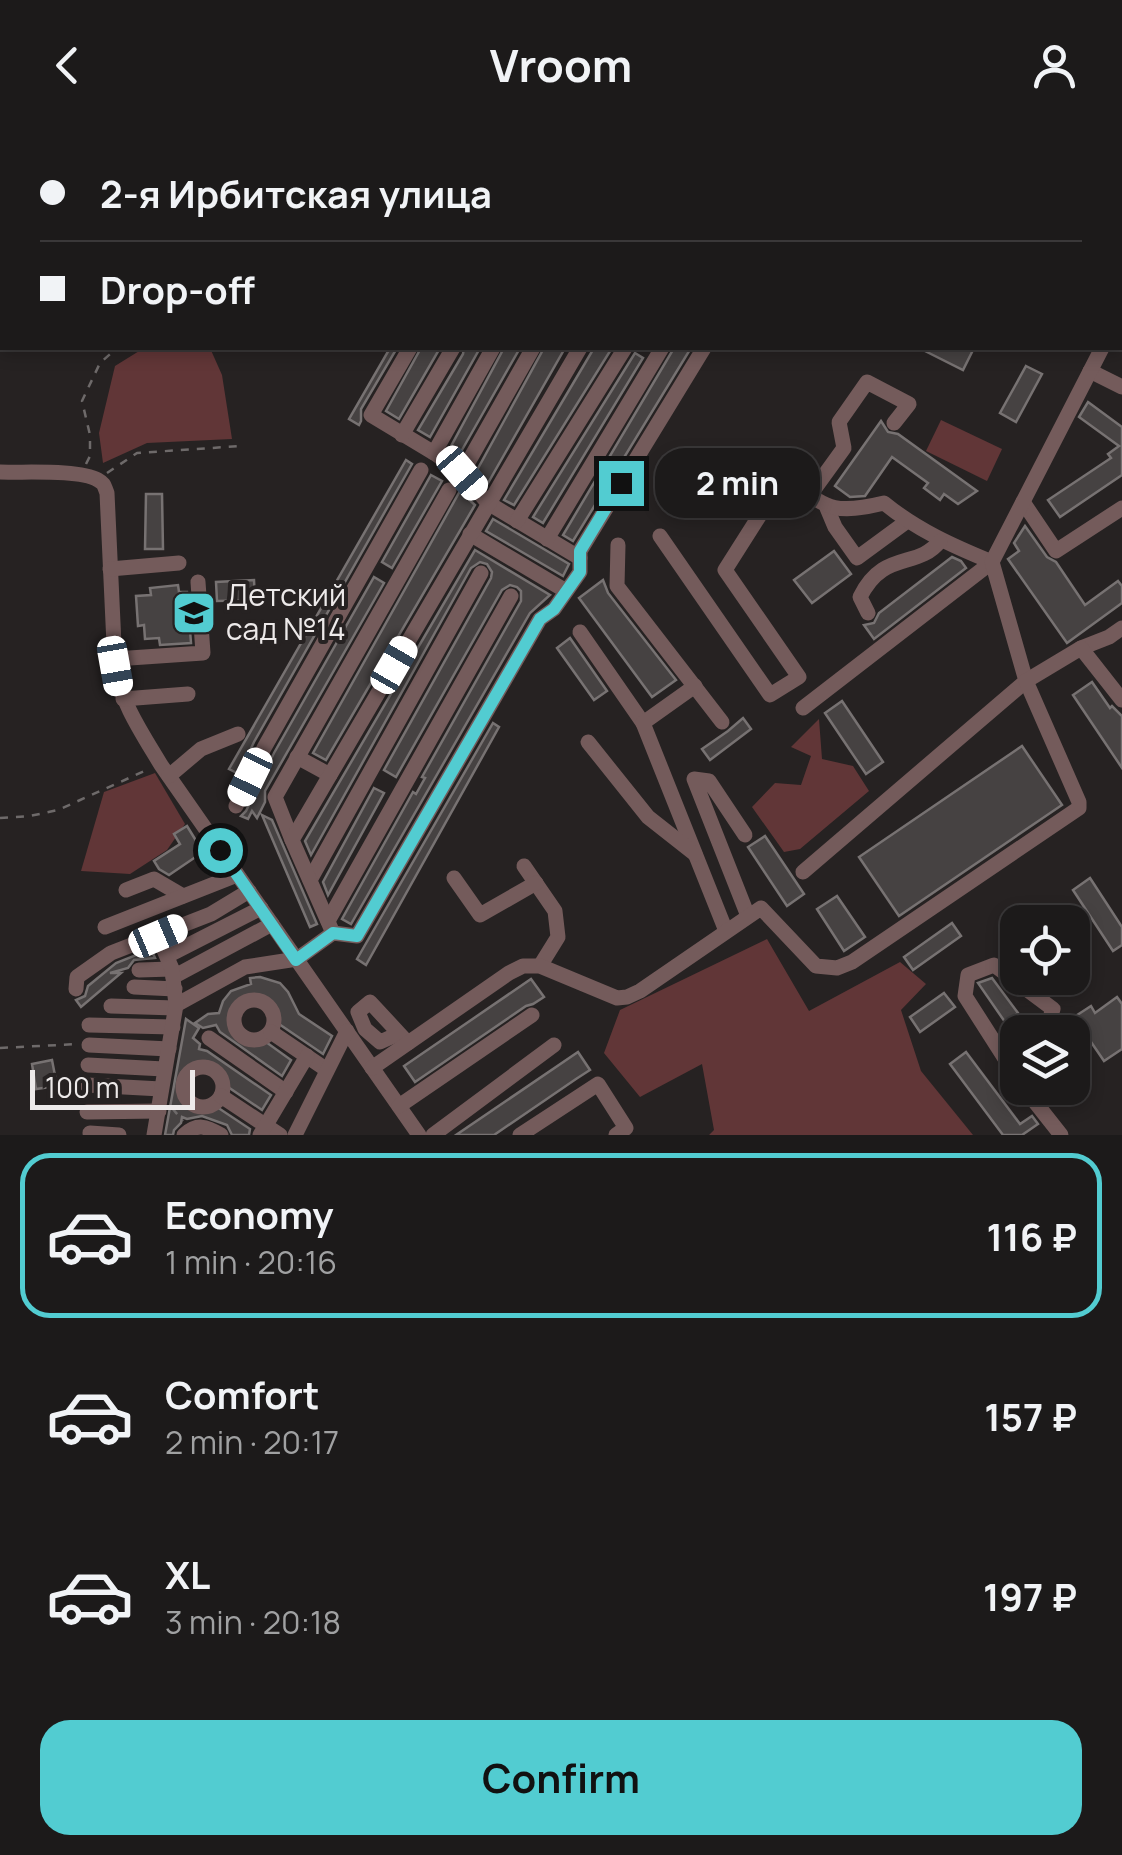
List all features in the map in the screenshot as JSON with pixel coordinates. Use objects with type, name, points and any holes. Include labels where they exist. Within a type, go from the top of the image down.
[{"type":"street","points":[[409,350],[372,416],[462,473],[488,503],[580,558]]},
{"type":"street","points":[[402,435],[452,350]]},
{"type":"street","points":[[434,453],[492,350]]},
{"type":"street","points":[[462,473],[533,350]]},
{"type":"street","points":[[292,840],[579,350]]},
{"type":"street","points":[[517,521],[624,350]]},
{"type":"street","points":[[449,490],[275,796],[330,927],[357,936],[540,619],[554,609],[580,572],[580,551],[703,350]]},
{"type":"street","points":[[803,708],[992,562],[1101,350]]},
{"type":"street","points":[[547,539],[659,351]]},
{"type":"street","points":[[1090,371],[1122,388]]},
{"type":"street","points":[[810,495],[844,448],[839,422],[867,382],[908,404],[894,423]]},
{"type":"street","points":[[236,806],[264,748],[421,470]]},
{"type":"street","points":[[0,472],[80,474],[101,483],[107,492],[114,658],[123,699],[165,771],[419,1135]]},
{"type":"street","points":[[660,536],[770,695],[799,677],[725,570],[784,477],[828,508],[854,510],[884,503],[906,522],[940,541],[992,562]]},
{"type":"street","points":[[1023,502],[1056,551],[1122,508]]},
{"type":"street","points":[[828,508],[835,527],[857,558],[906,522]]},
{"type":"street","points":[[470,534],[566,591]]},
{"type":"street","points":[[868,613],[860,597],[869,579],[892,563],[932,552],[940,541]]},
{"type":"street","points":[[618,545],[617,586],[722,722]]},
{"type":"street","points":[[372,1068],[403,1038],[523,966],[540,966],[616,998],[628,997],[762,908],[816,966],[836,968],[852,962],[1076,812],[1079,802],[1026,681],[992,562]]},
{"type":"street","points":[[110,570],[179,563]]},
{"type":"street","points":[[367,565],[397,581]]},
{"type":"street","points":[[310,880],[481,573]]},
{"type":"street","points":[[114,658],[204,653],[198,582]]},
{"type":"street","points":[[111,1006],[173,984],[296,960],[330,927],[398,793],[511,596]]},
{"type":"street","points":[[803,872],[1026,681],[1122,628]]},
{"type":"street","points":[[580,632],[643,722],[726,931]]},
{"type":"street","points":[[1081,648],[1122,700]]},
{"type":"street","points":[[643,722],[696,686]]},
{"type":"street","points":[[123,699],[188,694]]},
{"type":"street","points":[[165,771],[200,749],[238,734]]},
{"type":"street","points":[[588,742],[648,818],[696,854]]},
{"type":"street","points":[[264,748],[367,778],[398,793]]},
{"type":"street","points":[[408,777],[439,794]]},
{"type":"street","points":[[745,836],[709,781],[694,779],[748,916]]},
{"type":"street","points":[[524,866],[555,912],[558,936],[540,966]]},
{"type":"street","points":[[105,926],[238,875]]},
{"type":"street","points":[[126,890],[154,878],[182,896]]},
{"type":"street","points":[[454,878],[480,916],[536,884]]},
{"type":"street","points":[[76,988],[77,977],[111,954],[211,914],[249,892]]},
{"type":"street","points":[[173,984],[261,908]]},
{"type":"street","points":[[134,988],[173,984],[272,924]]},
{"type":"street","points":[[154,1135],[173,1028],[173,984],[158,936]]},
{"type":"street","points":[[1000,1048],[965,996],[968,975],[994,965],[1053,1009],[1051,1015]]},
{"type":"street","points":[[138,970],[173,984]]},
{"type":"street","points":[[399,1106],[532,1015]]},
{"type":"street","points":[[90,1025],[173,1028]]},
{"type":"street","points":[[271,1032],[327,1070]]},
{"type":"street","points":[[295,1135],[347,1032]]},
{"type":"street","points":[[208,1038],[286,1092]]},
{"type":"street","points":[[433,1135],[554,1044]]},
{"type":"street","points":[[89,1046],[169,1049]]},
{"type":"street","points":[[221,1096],[268,1132],[307,1056]]},
{"type":"street","points":[[88,1065],[164,1069]]},
{"type":"street","points":[[520,1135],[598,1084],[626,1128],[616,1135]]},
{"type":"street","points":[[87,1085],[161,1089]]},
{"type":"street","points":[[1037,1105],[1061,1135]]},
{"type":"street","points":[[88,1112],[159,1111]]},
{"type":"street","points":[[187,1132],[196,1126],[206,1126],[221,1135]]},
{"type":"street","points":[[90,1132],[119,1135]]},
{"type":"path","points":[[80,474],[90,456],[90,435],[82,402],[100,364],[115,350]]},
{"type":"path","points":[[101,483],[137,453],[242,446]]},
{"type":"path","points":[[0,818],[58,810],[126,778],[165,771]]},
{"type":"path","points":[[0,1048],[89,1046]]},
{"type":"path","points":[[159,1111],[170,1105],[187,1132]]},
{"type":"shaded area","points":[[141,350],[211,350],[222,375],[232,439],[147,443],[103,463],[99,433],[115,366]]},
{"type":"shaded area","points":[[941,420],[1002,449],[987,481],[926,451]]},
{"type":"shaded area","points":[[819,719],[822,759],[853,766],[869,791],[800,849],[784,852],[752,807],[775,783],[801,785],[811,756],[791,747]]},
{"type":"shaded area","points":[[155,773],[185,824],[167,850],[130,874],[81,871],[104,792]]},
{"type":"shaded area","points":[[767,939],[809,1011],[900,962],[926,984],[901,1010],[921,1071],[973,1135],[709,1135],[714,1130],[702,1064],[640,1097],[604,1053],[620,1010]]},
{"type":"building","points":[[389,350],[396,350],[361,409],[359,425],[349,419]]},
{"type":"building","points":[[420,350],[439,350],[399,419],[386,411]]},
{"type":"building","points":[[464,350],[479,350],[430,437],[418,430]]},
{"type":"building","points":[[503,350],[519,350],[458,457],[449,450]]},
{"type":"building","points":[[543,350],[564,350],[488,483],[476,472]]},
{"type":"building","points":[[593,350],[611,350],[514,505],[504,500]]},
{"type":"building","points":[[673,350],[690,350],[573,541],[563,535]]},
{"type":"building","points":[[923,350],[973,350],[963,370]]},
{"type":"building","points":[[635,353],[643,358],[543,523],[533,517]]},
{"type":"building","points":[[1026,366],[1042,374],[1016,422],[1000,413]]},
{"type":"building","points":[[1088,402],[1122,427],[1122,475],[1060,517],[1048,500],[1111,458],[1108,454],[1119,446],[1079,417]]},
{"type":"building","points":[[881,421],[888,432],[898,434],[977,491],[958,504],[944,494],[940,500],[924,488],[928,483],[892,457],[865,496],[850,497],[835,486]]},
{"type":"building","points":[[406,460],[412,464],[239,774],[229,769]]},
{"type":"building","points":[[431,475],[442,481],[392,568],[382,562]]},
{"type":"building","points":[[460,491],[475,505],[326,760],[313,753]]},
{"type":"building","points":[[146,494],[162,494],[163,549],[145,549]]},
{"type":"building","points":[[493,519],[569,564],[563,576],[486,531]]},
{"type":"building","points":[[1025,526],[1085,605],[1118,581],[1122,586],[1122,603],[1067,643],[1008,559],[1019,551],[1014,543]]},
{"type":"building","points":[[475,550],[550,595],[530,613],[351,924],[342,919],[413,792],[416,794],[521,601],[517,587],[510,585],[502,590],[396,777],[384,770],[491,578],[487,564],[480,562],[471,568],[311,855],[305,841]]},
{"type":"building","points":[[834,551],[851,574],[812,603],[794,580]]},
{"type":"building","points":[[952,557],[966,568],[874,639],[864,625],[874,623],[879,613]]},
{"type":"building","points":[[374,577],[384,583],[265,791],[265,802],[257,818],[252,811],[248,819],[241,816],[246,811],[274,753]]},
{"type":"building","points":[[254,580],[255,600],[217,601],[216,582]]},
{"type":"building","points":[[603,580],[608,593],[676,680],[652,697],[579,598]]},
{"type":"building","points":[[178,585],[179,592],[187,592],[191,643],[160,645],[159,638],[145,639],[144,625],[138,626],[136,596],[151,595],[150,588]]},
{"type":"building","points":[[570,638],[607,691],[594,700],[557,648]]},
{"type":"building","points":[[1092,682],[1110,708],[1122,716],[1122,768],[1073,695]]},
{"type":"building","points":[[842,701],[883,762],[866,774],[825,713]]},
{"type":"building","points":[[743,718],[751,729],[710,760],[702,749]]},
{"type":"building","points":[[493,723],[499,727],[366,965],[357,959]]},
{"type":"building","points":[[1022,746],[1062,805],[899,916],[859,857]]},
{"type":"building","points":[[374,788],[384,793],[328,895],[323,882]]},
{"type":"building","points":[[262,815],[272,820],[317,924],[310,927]]},
{"type":"building","points":[[187,826],[203,852],[169,875],[154,861],[180,844],[174,834]]},
{"type":"building","points":[[765,836],[804,894],[787,906],[748,847]]},
{"type":"building","points":[[1090,878],[1122,927],[1122,945],[1113,951],[1090,916],[1090,905],[1083,905],[1073,890]]},
{"type":"building","points":[[837,896],[865,937],[844,951],[817,909]]},
{"type":"building","points":[[952,923],[961,936],[913,970],[904,957]]},
{"type":"building","points":[[151,949],[155,958],[134,960],[128,968],[110,973],[121,973],[81,1007],[76,1000],[85,996],[88,986],[116,963]]},
{"type":"building","points":[[250,978],[280,983],[299,1014],[332,1036],[323,1054],[279,1024],[277,1010],[265,998],[248,996],[240,1000],[230,1018],[234,1034],[252,1045],[266,1042],[291,1060],[282,1076],[220,1032],[216,1025],[203,1028],[195,1023],[208,1014],[219,1013],[231,991],[251,984]]},
{"type":"building","points":[[992,978],[1000,995],[1005,995],[1018,1013],[1000,1015],[978,983]]},
{"type":"building","points":[[531,979],[544,997],[415,1082],[404,1066]]},
{"type":"building","points":[[944,993],[955,1007],[920,1032],[910,1017]]},
{"type":"building","points":[[1117,997],[1122,1004],[1122,1049],[1104,1061],[1090,1040],[1090,1015],[1077,1015],[1091,1006],[1095,1013]]},
{"type":"building","points":[[186,1019],[199,1028],[193,1038],[200,1044],[199,1049],[271,1095],[262,1110],[228,1087],[220,1069],[205,1061],[182,1072],[178,1084],[182,1101],[200,1112],[217,1107],[250,1129],[249,1135],[232,1135],[227,1125],[202,1116],[182,1117],[173,1135],[165,1135]]},
{"type":"building","points":[[578,1052],[590,1070],[494,1135],[456,1135]]},
{"type":"building","points":[[966,1052],[1000,1097],[1000,1105],[1006,1105],[1020,1124],[1032,1116],[1038,1124],[1022,1135],[1003,1135],[950,1064]]},
{"type":"building","points":[[52,1060],[57,1086],[36,1089],[32,1064]]},
{"type":"place","name":"Детский сад №14","points":[[194,613]]},
{"type":"route","points":[[220,850],[296,960],[333,933],[357,936],[540,619],[554,609],[580,572],[580,551],[621,483]]}]
